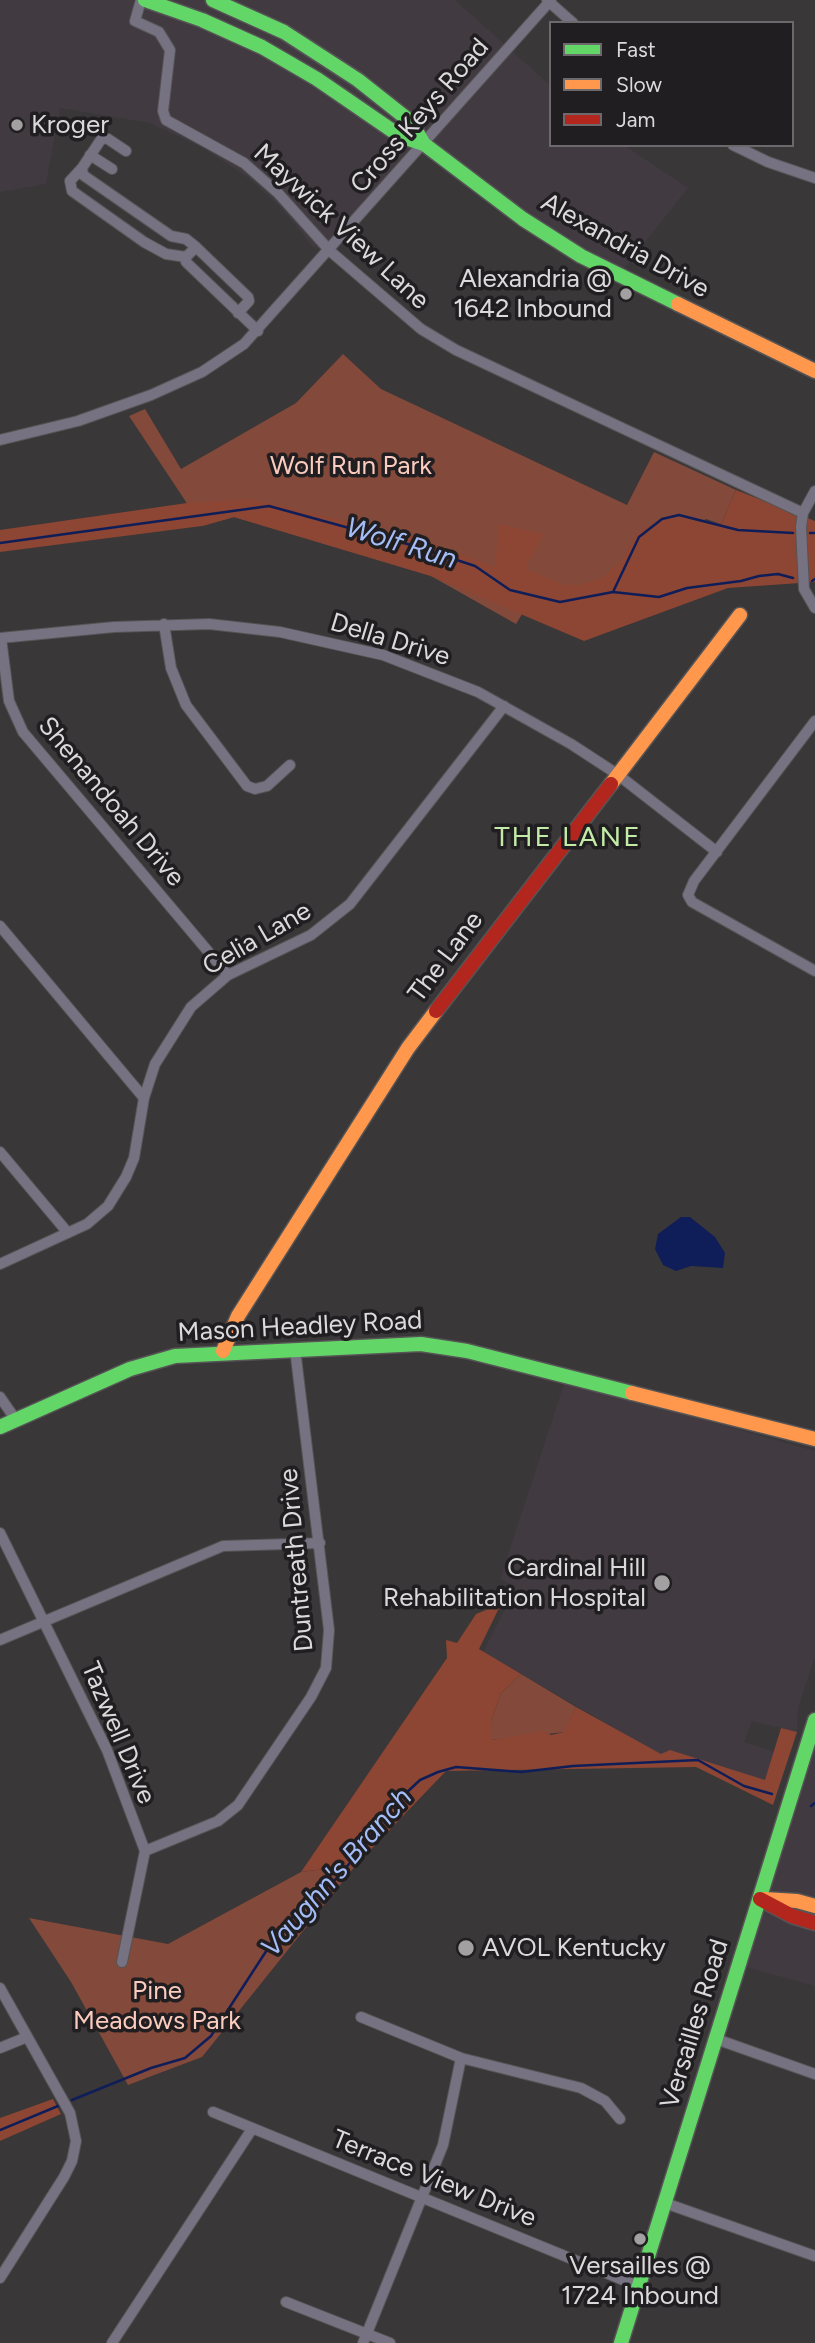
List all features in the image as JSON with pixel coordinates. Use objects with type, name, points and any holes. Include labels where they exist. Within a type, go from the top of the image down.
[{"type":"main road","name":"Alexandria Drive","points":[[143,0],[202,20],[262,47],[317,79],[400,136],[424,144],[523,219],[599,266],[815,371]]},
{"type":"main road","name":"Alexandria Drive","points":[[213,0],[284,32],[358,80],[411,122],[424,144]]},
{"type":"main road","name":"The Lane","points":[[223,1351],[228,1334],[238,1316],[408,1048],[740,615]]},
{"type":"main road","name":"Mason Headley Road","points":[[0,1427],[149,1362],[175,1356],[223,1351],[397,1343],[443,1346],[815,1439]]},
{"type":"main road","name":"Versailles Road","points":[[621,2343],[815,1720]]},
{"type":"main road","points":[[760,1899],[797,1901],[815,1906]]},
{"type":"main road","points":[[760,1899],[792,1916],[815,1923]]},
{"type":"street","name":"Maywick View Lane","points":[[143,0],[135,20],[159,32],[170,50],[163,111],[166,120],[244,163],[278,193],[330,251],[437,340],[803,513]]},
{"type":"street","name":"Cross Keys Road","points":[[0,440],[78,421],[178,384],[227,357],[258,331],[549,1]]},
{"type":"street","points":[[549,1],[571,21]]},
{"type":"street","points":[[126,151],[105,137],[70,181],[72,191],[144,242],[166,254],[186,257]]},
{"type":"street","points":[[737,147],[777,166],[815,178]]},
{"type":"street","points":[[90,155],[112,169]]},
{"type":"street","points":[[82,168],[83,175],[103,190],[171,236],[186,239],[196,247],[248,297],[249,301],[238,313]]},
{"type":"street","points":[[186,257],[196,247]]},
{"type":"street","points":[[186,257],[186,262],[258,331]]},
{"type":"street","points":[[815,491],[803,513],[801,527],[804,589],[815,608]]},
{"type":"street","points":[[164,624],[171,668],[186,705],[247,786],[255,789],[267,786],[290,765]]},
{"type":"street","name":"Della Drive","points":[[1,638],[164,624],[209,624],[322,639],[413,665],[504,706],[617,774],[717,852]]},
{"type":"street","name":"Shenandoah Drive","points":[[1,638],[9,701],[23,732],[228,975]]},
{"type":"street","name":"Celia Lane","points":[[0,1264],[87,1224],[108,1206],[127,1177],[139,1138],[144,1098],[168,1040],[191,1007],[228,975],[311,935],[350,904],[504,706]]},
{"type":"street","points":[[815,722],[694,881],[689,898],[815,971]]},
{"type":"street","points":[[0,926],[144,1098]]},
{"type":"street","points":[[0,1152],[68,1233]]},
{"type":"street","name":"Duntreath Drive","points":[[145,1851],[218,1821],[238,1805],[311,1697],[326,1668],[329,1652],[320,1543],[295,1349]]},
{"type":"street","points":[[0,1397],[16,1419]]},
{"type":"street","name":"Tazwell Drive","points":[[0,1533],[107,1750],[145,1851]]},
{"type":"street","points":[[0,1640],[223,1546],[320,1543]]},
{"type":"street","points":[[122,1962],[145,1851]]},
{"type":"street","points":[[0,1987],[70,2113],[75,2129],[75,2151],[64,2177],[0,2278]]},
{"type":"street","points":[[361,2017],[461,2058],[581,2088],[605,2101],[620,2119]]},
{"type":"street","points":[[0,2048],[27,2037]]},
{"type":"street","points":[[716,2039],[815,2074]]},
{"type":"street","points":[[365,2339],[449,2124],[461,2058]]},
{"type":"street","name":"Terrace View Drive","points":[[214,2112],[638,2286]]},
{"type":"street","points":[[112,2343],[252,2129]]},
{"type":"street","points":[[665,2203],[815,2256]]},
{"type":"street","points":[[286,2302],[365,2339],[390,2343]]},
{"type":"shaded area","points":[[0,0],[455,0],[549,84],[549,147],[627,147],[688,188],[618,276],[424,145],[330,251],[313,247],[281,208],[250,179],[203,148],[150,123],[60,108],[46,184],[0,192]]},
{"type":"shaded area","points":[[736,490],[815,521],[815,582],[728,588],[584,641],[431,576],[234,517],[202,526],[0,552],[0,530],[187,503],[251,499],[414,537],[495,567],[499,524],[543,534],[525,569],[565,585],[581,585],[602,578],[620,562],[638,532],[662,519],[679,515],[721,524]]},
{"type":"shaded area","points":[[681,1217],[690,1217],[715,1237],[725,1253],[723,1268],[691,1266],[676,1271],[663,1265],[655,1249],[658,1234]]},
{"type":"shaded area","name":"Cardinal Hill Rehabilitation Hospital","points":[[565,1381],[815,1451],[815,1656],[798,1708],[797,1732],[752,1721],[744,1742],[775,1752],[765,1785],[661,1755],[483,1652],[516,1587],[500,1579]]},
{"type":"shaded area","points":[[501,1604],[479,1649],[521,1674],[501,1693],[491,1721],[492,1740],[544,1731],[551,1735],[564,1732],[576,1707],[661,1754],[670,1750],[765,1780],[781,1728],[797,1732],[773,1805],[696,1767],[446,1771],[356,1865],[301,1872],[447,1658],[446,1640],[457,1643],[476,1614]]},
{"type":"shaded area","points":[[815,1720],[815,1986],[739,1965]]},
{"type":"shaded area","points":[[53,2099],[61,2114],[0,2141],[0,2118]]},
{"type":"green space","name":"Wolf Run Park","points":[[343,354],[381,389],[627,505],[654,452],[736,490],[721,524],[706,519],[622,574],[527,606],[516,624],[431,576],[234,517],[202,526],[129,416],[145,409],[181,469],[296,403]]},
{"type":"green space","points":[[521,1674],[576,1707],[565,1732],[491,1740],[491,1721],[501,1693]]},
{"type":"green space","name":"Pine Meadows Park","points":[[356,1865],[202,2057],[128,2085],[71,1982],[29,1918],[168,1944],[301,1872]]},
{"type":"waterway","name":"Wolf Run","points":[[0,543],[269,506],[411,545],[475,566],[510,590],[560,602],[613,592],[659,597],[687,588],[778,574],[793,578]]},
{"type":"waterway","points":[[613,592],[639,537],[662,519],[679,515],[738,530],[793,533]]},
{"type":"waterway","points":[[810,533],[815,533]]},
{"type":"waterway","name":"Vaughn's Branch","points":[[72,2100],[151,2068],[185,2058],[211,2036],[276,1936],[304,1904],[334,1881],[363,1848],[389,1809],[420,1780],[438,1772],[456,1767],[521,1772],[573,1766],[698,1760],[744,1786],[772,1794]]},
{"type":"waterway","name":"Vaughn's Branch","points":[[811,1806],[815,1803]]},
{"type":"waterway","name":"Vaughn's Branch","points":[[0,2130],[58,2106]]},
{"type":"traffic: fast","points":[[145,0],[202,20],[262,47],[317,79],[400,136],[424,144],[523,219],[581,256],[678,304]]},
{"type":"traffic: fast","points":[[213,0],[284,32],[358,80],[411,122],[424,144]]},
{"type":"traffic: fast","points":[[0,1427],[130,1369],[175,1356],[421,1344],[467,1351],[632,1393]]},
{"type":"traffic: fast","points":[[621,2343],[815,1720]]},
{"type":"traffic: slow","points":[[678,304],[815,371]]},
{"type":"traffic: slow","points":[[611,784],[740,615]]},
{"type":"traffic: slow","points":[[223,1351],[238,1316],[408,1048],[436,1011]]},
{"type":"traffic: slow","points":[[632,1393],[815,1439]]},
{"type":"traffic: slow","points":[[764,1899],[797,1901],[815,1906]]},
{"type":"traffic: jam","points":[[436,1011],[611,784]]},
{"type":"traffic: jam","points":[[760,1899],[792,1916],[815,1923]]},
{"type":"place","name":"Kroger","points":[[17,125]]},
{"type":"place","name":"Alexandria @ 1642 Inbound","points":[[626,294]]},
{"type":"place","name":"Cardinal Hill Rehabilitation Hospital","points":[[662,1583]]},
{"type":"place","name":"AVOL Kentucky","points":[[466,1948]]},
{"type":"place","name":"Versailles @ 1724 Inbound","points":[[640,2239]]},
{"type":"district","name":"THE LANE","points":[[568,838]]}]
